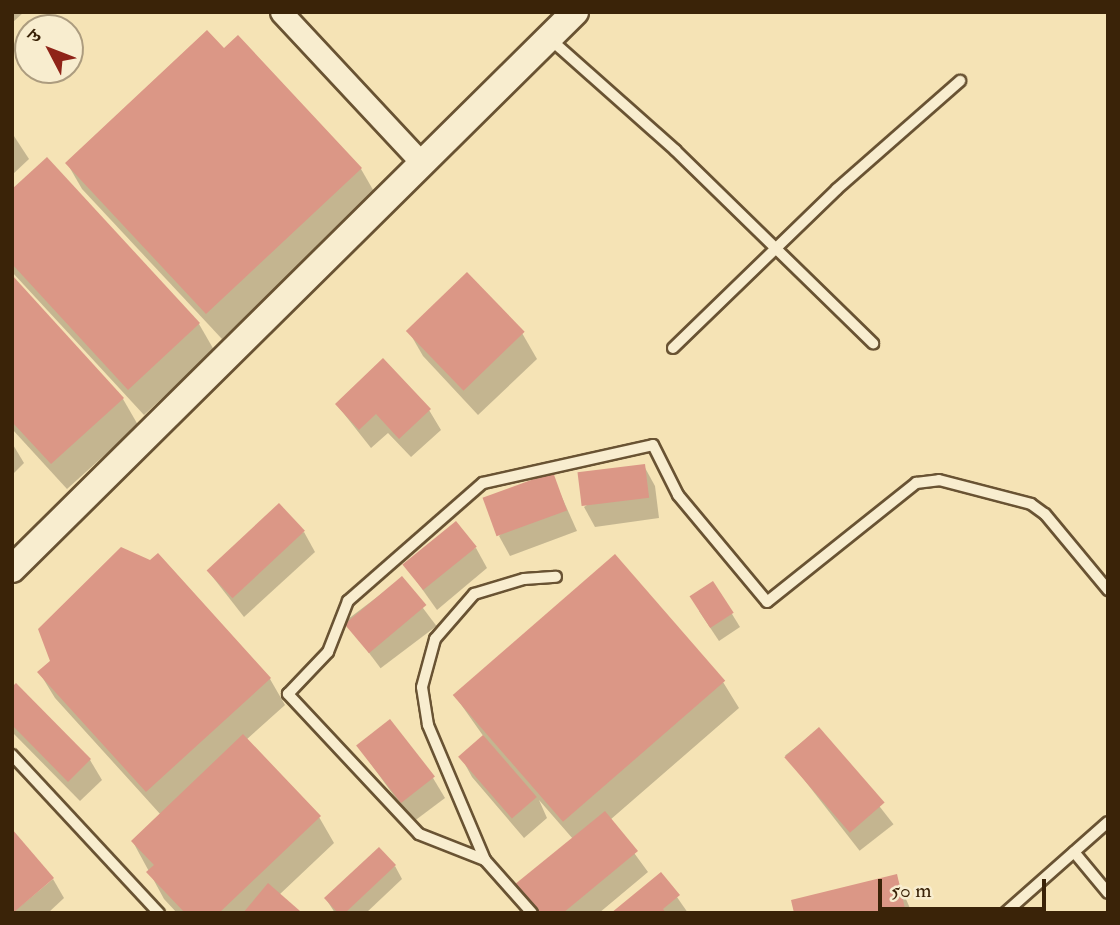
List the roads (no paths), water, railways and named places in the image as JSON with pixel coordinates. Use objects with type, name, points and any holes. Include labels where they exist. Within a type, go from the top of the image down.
[{"type":"street","points":[[281,12],[422,163]]},
{"type":"street","points":[[12,569],[575,12]]},
{"type":"lane","points":[[549,38],[675,150],[774,250],[873,344]]},
{"type":"lane","points":[[673,348],[774,250],[960,81]]},
{"type":"lane","points":[[485,860],[419,834],[288,694],[328,652],[348,601],[483,483],[653,445],[678,495],[767,602],[916,483],[939,480],[1031,504],[1045,514],[1108,590]]},
{"type":"lane","points":[[532,913],[485,860],[428,725],[422,687],[435,639],[474,594],[524,579],[556,577]]},
{"type":"lane","points":[[12,755],[159,913]]},
{"type":"lane","points":[[1005,913],[1108,822]]},
{"type":"lane","points":[[1074,852],[1108,893]]}]
